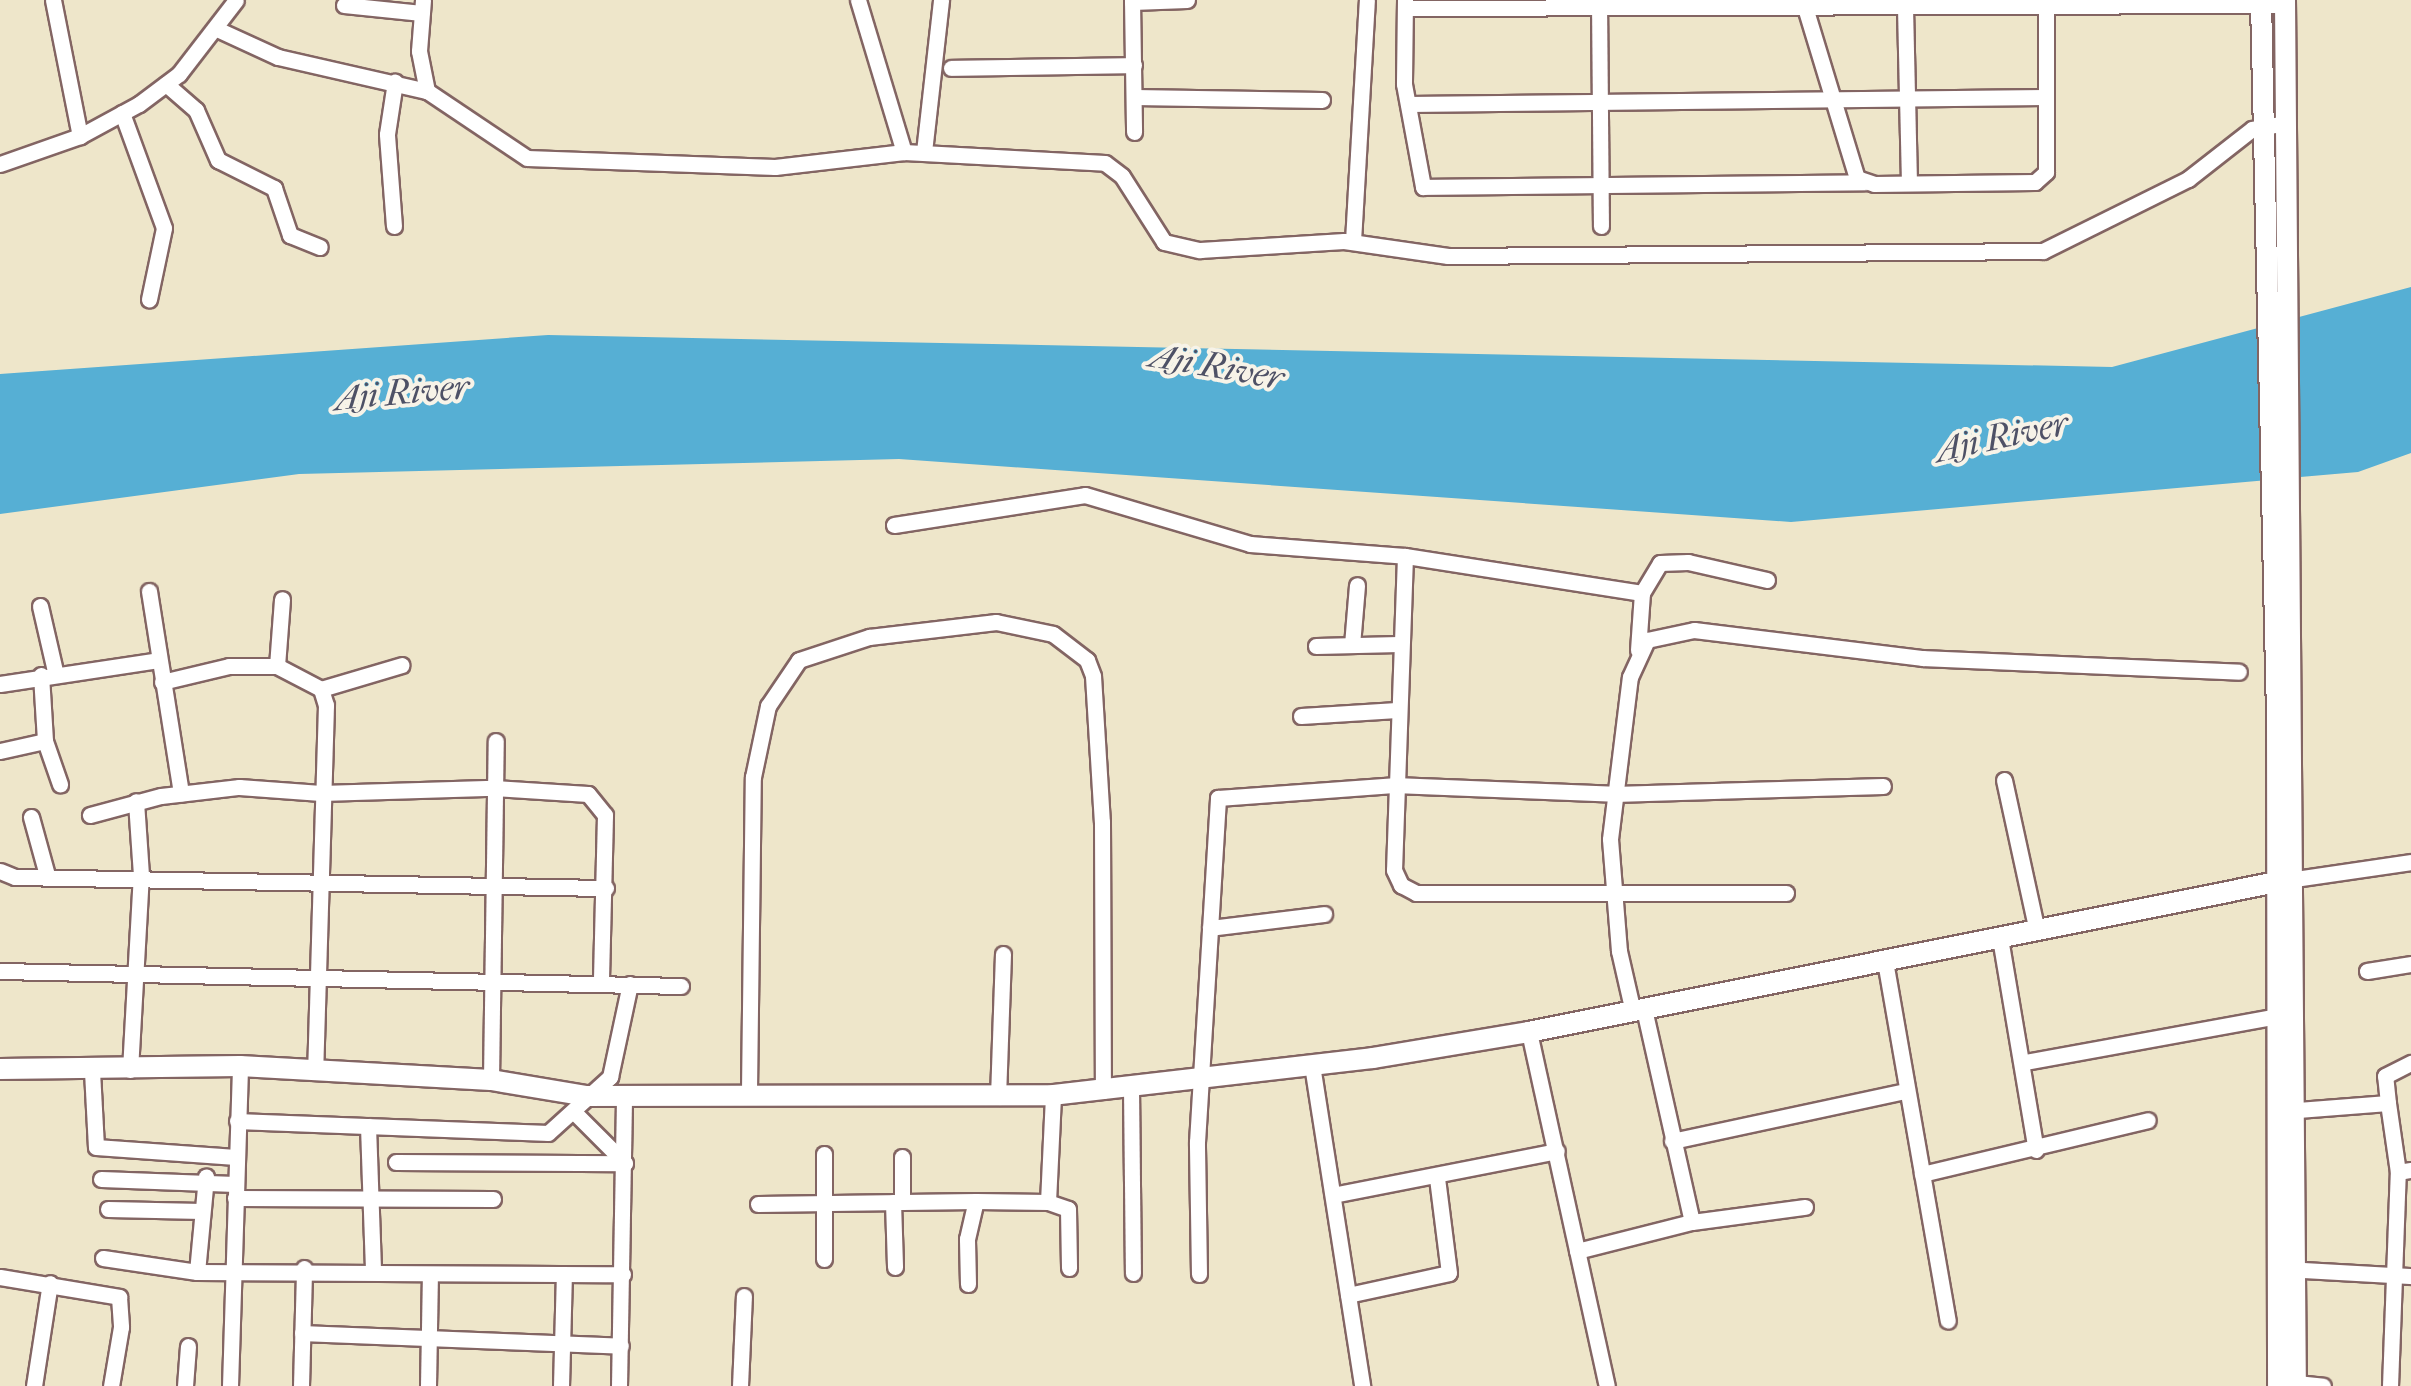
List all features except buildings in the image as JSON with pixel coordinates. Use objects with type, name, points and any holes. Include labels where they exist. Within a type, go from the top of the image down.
[{"type":"main road","points":[[2262,3],[2276,123]]},
{"type":"main road","points":[[2285,3],[2276,123],[2287,1384]]},
{"type":"main road","points":[[0,1069],[92,1071],[240,1066],[491,1080],[581,1104],[624,1096],[749,1091],[998,1096],[1103,1091],[1529,1032],[2285,880]]},
{"type":"main road","points":[[2285,880],[2278,1016],[2287,1111]]},
{"type":"street","points":[[53,0],[80,136]]},
{"type":"street","points":[[2,162],[80,136],[166,84],[218,30],[236,0]]},
{"type":"street","points":[[858,0],[904,152]]},
{"type":"street","points":[[924,152],[941,0]]},
{"type":"street","points":[[1134,132],[1132,1],[1187,0]]},
{"type":"street","points":[[1352,242],[1367,0]]},
{"type":"street","points":[[2046,1],[2041,178],[1423,188],[1408,104],[1405,4],[1905,7],[2046,1],[2285,3]]},
{"type":"street","points":[[1599,4],[1601,226]]},
{"type":"street","points":[[1804,5],[1835,98],[1849,164],[1864,182]]},
{"type":"street","points":[[344,6],[423,6],[420,51],[427,91]]},
{"type":"street","points":[[1905,7],[1909,183]]},
{"type":"street","points":[[218,30],[278,57],[427,91],[538,160],[775,167],[924,152],[1105,163],[1122,176],[1164,242],[1182,249],[1352,242],[1448,256],[2043,252],[2188,179],[2276,123]]},
{"type":"street","points":[[952,68],[1134,64]]},
{"type":"street","points":[[394,226],[387,134],[395,82]]},
{"type":"street","points":[[166,84],[196,110],[218,160],[274,188],[296,242],[320,247]]},
{"type":"street","points":[[1408,104],[1600,104],[1907,96],[2044,98]]},
{"type":"street","points":[[1134,97],[1322,100]]},
{"type":"street","points":[[122,113],[164,228],[149,300]]},
{"type":"street","points":[[894,525],[1085,495],[1250,544],[1404,556],[1642,592]]},
{"type":"street","points":[[1404,556],[1394,785],[1394,870],[1401,885],[1416,893],[1786,893]]},
{"type":"street","points":[[1692,1222],[1612,895],[1614,794],[1638,654],[1642,592],[1660,564],[1674,560],[1767,580]]},
{"type":"street","points":[[1352,645],[1357,585]]},
{"type":"street","points":[[149,590],[181,793]]},
{"type":"street","points":[[277,666],[282,599]]},
{"type":"street","points":[[40,606],[48,673],[45,742],[60,784]]},
{"type":"street","points":[[749,1091],[753,777],[768,706],[799,660],[869,637],[996,622],[1053,634],[1087,660],[1093,676],[1102,822],[1103,1091]]},
{"type":"street","points":[[1638,654],[1658,634],[1694,630],[1924,658],[2239,672]]},
{"type":"street","points":[[1316,646],[1400,644]]},
{"type":"street","points":[[0,684],[48,673],[158,660]]},
{"type":"street","points":[[162,682],[229,666],[277,666],[321,689],[402,665]]},
{"type":"street","points":[[315,1070],[321,689]]},
{"type":"street","points":[[1301,716],[1397,710]]},
{"type":"street","points":[[491,1080],[496,741]]},
{"type":"street","points":[[0,751],[45,742]]},
{"type":"street","points":[[2004,780],[2037,931]]},
{"type":"street","points":[[1199,1274],[1200,1078],[1218,798],[1394,785],[1614,794],[1883,786]]},
{"type":"street","points":[[90,815],[181,793],[262,786],[322,793],[494,788],[588,794],[599,802],[606,888],[601,982]]},
{"type":"street","points":[[130,1070],[142,875],[136,802]]},
{"type":"street","points":[[31,818],[47,875]]},
{"type":"street","points":[[2285,880],[2411,862]]},
{"type":"street","points":[[0,871],[320,878],[494,889],[606,888]]},
{"type":"street","points":[[1210,928],[1324,914]]},
{"type":"street","points":[[2000,938],[2025,1062],[2036,1150]]},
{"type":"street","points":[[998,1096],[1003,954]]},
{"type":"street","points":[[1884,962],[1948,1321]]},
{"type":"street","points":[[2367,971],[2411,964]]},
{"type":"street","points":[[0,971],[316,978],[494,977],[681,986]]},
{"type":"street","points":[[237,1121],[536,1134],[581,1104],[610,1077],[618,1060],[630,984]]},
{"type":"street","points":[[2025,1062],[2278,1016]]},
{"type":"street","points":[[1529,1032],[1607,1386]]},
{"type":"street","points":[[2390,1386],[2403,1276],[2404,1171],[2385,1076],[2411,1063]]},
{"type":"street","points":[[1312,1065],[1362,1386]]},
{"type":"street","points":[[230,1386],[240,1066]]},
{"type":"street","points":[[92,1071],[96,1146],[208,1158],[236,1156]]},
{"type":"street","points":[[1131,1088],[1133,1273]]},
{"type":"street","points":[[1672,1141],[1906,1091]]},
{"type":"street","points":[[1048,1202],[1052,1095]]},
{"type":"street","points":[[619,1386],[626,1163],[624,1096]]},
{"type":"street","points":[[2287,1111],[2388,1103]]},
{"type":"street","points":[[581,1104],[626,1163]]},
{"type":"street","points":[[1922,1174],[2036,1150],[2148,1120]]},
{"type":"street","points":[[368,1126],[367,1198],[373,1270]]},
{"type":"street","points":[[1333,1195],[1437,1178],[1558,1150]]},
{"type":"street","points":[[824,1154],[824,1259]]},
{"type":"street","points":[[895,1268],[902,1157]]},
{"type":"street","points":[[197,1272],[208,1158]]},
{"type":"street","points":[[396,1162],[626,1163]]},
{"type":"street","points":[[1348,1295],[1449,1273],[1437,1178]]},
{"type":"street","points":[[100,1179],[206,1182],[235,1191],[367,1198],[493,1199]]},
{"type":"street","points":[[968,1284],[968,1228],[976,1201]]},
{"type":"street","points":[[758,1204],[1048,1202],[1068,1209],[1070,1268]]},
{"type":"street","points":[[1577,1251],[1692,1222],[1805,1207]]},
{"type":"street","points":[[108,1209],[202,1211]]},
{"type":"street","points":[[103,1258],[197,1272],[304,1268],[430,1276],[623,1274]]},
{"type":"street","points":[[300,1386],[304,1268]]},
{"type":"street","points":[[2286,1269],[2403,1276]]},
{"type":"street","points":[[561,1386],[564,1275]]},
{"type":"street","points":[[428,1386],[430,1276]]},
{"type":"street","points":[[0,1277],[119,1297],[121,1327],[111,1386]]},
{"type":"street","points":[[34,1386],[50,1284]]},
{"type":"street","points":[[740,1386],[744,1296]]},
{"type":"street","points":[[302,1333],[621,1346]]},
{"type":"street","points":[[185,1386],[188,1346]]},
{"type":"street","points":[[2287,1384],[2323,1386]]},
{"type":"water","name":"Aji River","points":[[2411,287],[2411,453],[2358,472],[1791,522],[899,459],[299,474],[0,514],[0,374],[548,335],[2112,367]]}]
